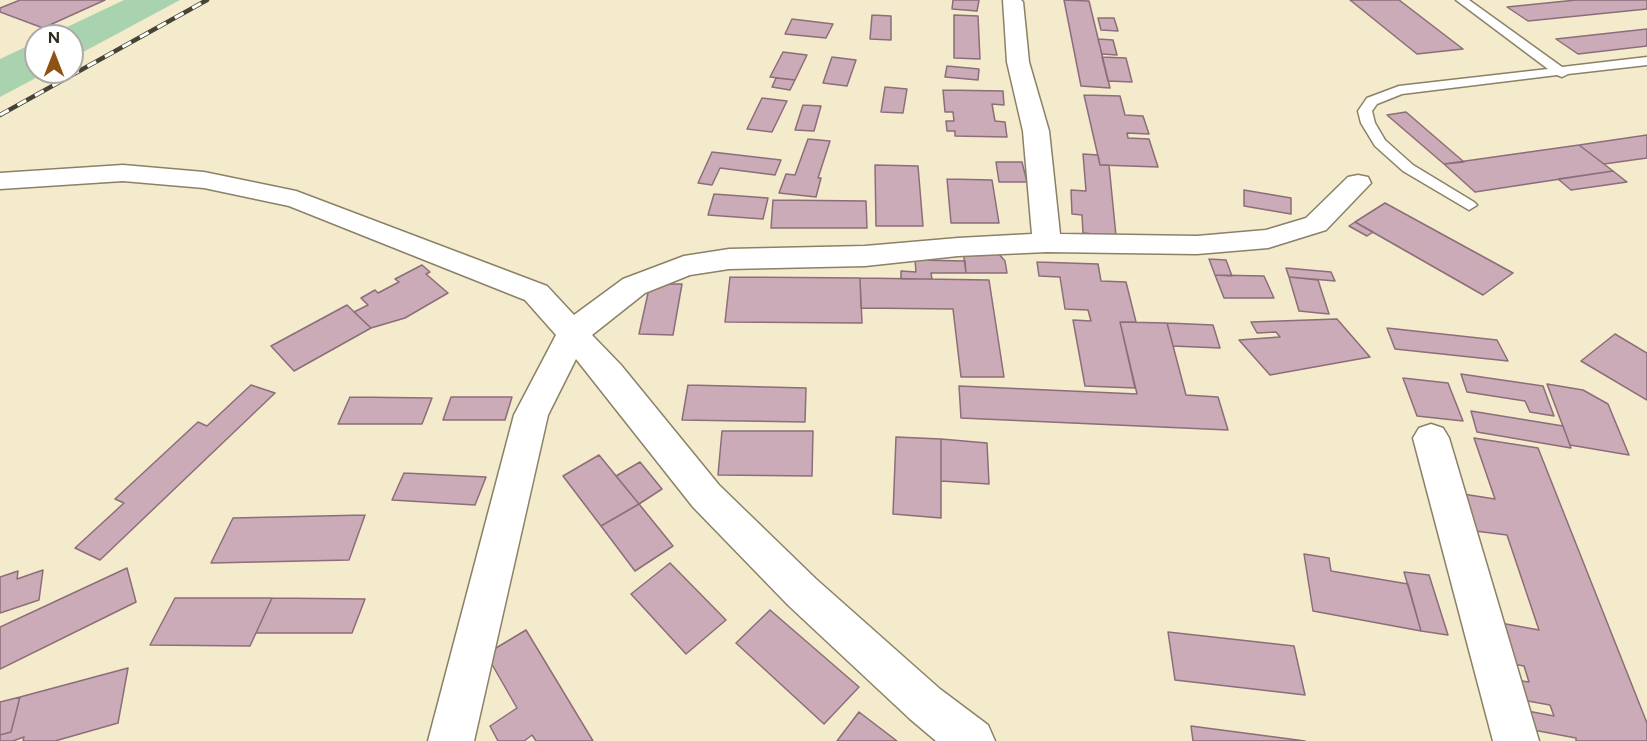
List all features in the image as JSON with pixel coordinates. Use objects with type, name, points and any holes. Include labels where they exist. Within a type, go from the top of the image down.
[{"type":"street","points":[[1012,2],[1018,62],[1036,132],[1047,243]]},
{"type":"street","points":[[0,182],[123,173],[204,180],[296,199],[536,294],[573,333],[706,496],[802,592],[925,704],[972,741]]},
{"type":"street","points":[[451,741],[531,415],[573,333],[634,286],[684,266],[729,259],[865,256],[958,247],[1047,243],[1197,245],[1268,238],[1316,224],[1358,183]]},
{"type":"street","points":[[1431,438],[1516,741]]},
{"type":"lane","points":[[1462,0],[1562,73]]},
{"type":"lane","points":[[1468,205],[1408,168],[1380,143],[1368,123],[1365,111],[1372,101],[1399,90],[1647,62]]},
{"type":"green space","points":[[124,0],[180,0],[84,52],[84,24],[73,24]]},
{"type":"green space","points":[[24,48],[24,84],[0,97],[0,59]]},
{"type":"building","points":[[20,0],[105,0],[52,24],[32,24],[0,12],[0,8]]},
{"type":"building","points":[[953,0],[979,0],[977,11],[952,9]]},
{"type":"building","points":[[1064,0],[1089,1],[1110,88],[1081,86]]},
{"type":"building","points":[[1350,0],[1399,0],[1463,49],[1417,54]]},
{"type":"building","points":[[1576,0],[1647,0],[1647,9],[1528,21],[1507,7]]},
{"type":"building","points":[[872,15],[891,16],[891,40],[870,39]]},
{"type":"building","points":[[954,15],[978,16],[980,59],[954,58]]},
{"type":"building","points":[[1098,18],[1114,18],[1118,31],[1101,30]]},
{"type":"building","points":[[792,19],[833,24],[826,38],[785,34]]},
{"type":"building","points":[[1647,29],[1647,46],[1578,54],[1556,39]]},
{"type":"building","points":[[1098,39],[1113,40],[1117,55],[1102,54]]},
{"type":"building","points":[[783,52],[807,55],[795,80],[770,77]]},
{"type":"building","points":[[832,57],[856,60],[847,86],[823,83]]},
{"type":"building","points":[[1102,57],[1126,58],[1132,82],[1108,81]]},
{"type":"building","points":[[947,66],[979,69],[978,80],[945,77]]},
{"type":"building","points":[[776,78],[795,80],[790,90],[772,87]]},
{"type":"building","points":[[885,87],[907,89],[903,113],[881,112]]},
{"type":"building","points":[[943,90],[1003,91],[1004,105],[992,104],[995,121],[1005,122],[1007,137],[955,136],[955,131],[947,131],[946,121],[954,121],[953,112],[945,112]]},
{"type":"building","points":[[1084,95],[1120,96],[1125,115],[1143,116],[1149,134],[1127,133],[1128,138],[1149,139],[1158,167],[1100,165]]},
{"type":"building","points":[[762,98],[787,101],[772,132],[747,129]]},
{"type":"building","points":[[803,105],[821,106],[814,131],[795,130]]},
{"type":"building","points":[[1406,112],[1464,162],[1444,164],[1387,115]]},
{"type":"building","points":[[1647,135],[1647,158],[1604,164],[1579,145]]},
{"type":"building","points":[[808,139],[830,141],[818,178],[821,178],[816,197],[779,193],[786,174],[795,175]]},
{"type":"building","points":[[1579,145],[1613,171],[1475,192],[1444,164]]},
{"type":"building","points":[[712,152],[781,160],[775,175],[720,168],[712,185],[698,183]]},
{"type":"building","points":[[1083,154],[1098,155],[1100,165],[1109,165],[1116,236],[1083,233],[1082,215],[1072,214],[1071,190],[1086,191]]},
{"type":"building","points":[[996,162],[1022,162],[1027,182],[999,182]]},
{"type":"building","points":[[875,165],[918,166],[923,226],[876,226]]},
{"type":"building","points":[[1613,171],[1627,182],[1571,190],[1558,179]]},
{"type":"building","points":[[947,179],[992,180],[999,223],[951,223]]},
{"type":"building","points":[[1244,190],[1291,198],[1291,214],[1244,206]]},
{"type":"building","points":[[714,194],[768,198],[763,219],[708,215]]},
{"type":"building","points":[[773,200],[866,201],[867,228],[771,228]]},
{"type":"building","points":[[1385,203],[1513,273],[1483,295],[1355,222]]},
{"type":"building","points":[[1355,222],[1373,232],[1367,236],[1349,226]]},
{"type":"building","points":[[963,251],[998,253],[1005,261],[1007,273],[966,273]]},
{"type":"building","points":[[1209,259],[1226,260],[1232,276],[1215,275]]},
{"type":"building","points":[[915,260],[965,261],[966,273],[931,273],[932,279],[901,279],[901,271],[916,272]]},
{"type":"building","points":[[1037,262],[1098,264],[1101,281],[1126,282],[1136,322],[1120,322],[1135,388],[1085,386],[1073,320],[1091,321],[1088,310],[1065,309],[1060,277],[1039,276]]},
{"type":"building","points":[[422,265],[430,272],[426,274],[448,293],[405,318],[371,328],[354,312],[368,305],[361,298],[375,290],[378,293],[399,282],[395,279]]},
{"type":"building","points":[[1286,268],[1331,272],[1335,281],[1289,277]]},
{"type":"building","points":[[1215,275],[1264,276],[1274,298],[1224,298]]},
{"type":"building","points":[[730,277],[860,278],[862,323],[725,322]]},
{"type":"building","points":[[1289,277],[1318,280],[1329,314],[1299,311]]},
{"type":"building","points":[[860,278],[989,280],[1004,377],[961,377],[953,309],[861,308]]},
{"type":"building","points":[[650,284],[682,284],[673,335],[639,334]]},
{"type":"building","points":[[347,305],[371,328],[294,371],[271,346]]},
{"type":"building","points":[[1337,319],[1370,357],[1270,375],[1239,340],[1280,337],[1276,332],[1257,333],[1251,322]]},
{"type":"building","points":[[1120,322],[1167,323],[1186,395],[1218,397],[1228,430],[961,418],[959,386],[1137,394]]},
{"type":"building","points":[[1167,323],[1213,325],[1220,348],[1173,346]]},
{"type":"building","points":[[1387,328],[1497,340],[1508,361],[1395,349]]},
{"type":"building","points":[[1615,334],[1647,353],[1647,400],[1581,361]]},
{"type":"building","points":[[1461,374],[1543,386],[1554,416],[1530,412],[1525,401],[1467,392]]},
{"type":"building","points":[[1403,378],[1448,383],[1463,421],[1417,416]]},
{"type":"building","points":[[1547,384],[1583,390],[1608,404],[1629,455],[1570,445]]},
{"type":"building","points":[[251,385],[275,393],[100,560],[75,548],[124,503],[115,499],[198,422],[207,426]]},
{"type":"building","points":[[688,385],[806,388],[805,422],[682,420]]},
{"type":"building","points":[[350,397],[432,398],[422,424],[338,424]]},
{"type":"building","points":[[451,397],[512,397],[505,420],[443,420]]},
{"type":"building","points":[[1471,411],[1563,426],[1571,448],[1477,432]]},
{"type":"building","points":[[722,431],[813,431],[812,476],[718,475]]},
{"type":"building","points":[[896,437],[941,439],[941,518],[893,514]]},
{"type":"building","points":[[1474,438],[1538,448],[1647,723],[1647,741],[1576,741],[1576,738],[1528,729],[1522,710],[1554,716],[1550,705],[1522,700],[1515,680],[1529,682],[1524,666],[1508,663],[1495,622],[1539,630],[1507,535],[1475,531],[1463,494],[1495,499]]},
{"type":"building","points":[[941,439],[987,443],[989,484],[941,481]]},
{"type":"building","points":[[599,455],[639,504],[601,526],[563,476]]},
{"type":"building","points":[[640,462],[662,489],[639,504],[616,476]]},
{"type":"building","points":[[404,473],[486,477],[475,505],[392,500]]},
{"type":"building","points":[[639,504],[673,546],[635,571],[601,526]]},
{"type":"building","points":[[365,515],[349,560],[211,563],[233,518]]},
{"type":"building","points":[[1304,554],[1329,558],[1331,571],[1408,584],[1421,631],[1313,611]]},
{"type":"building","points":[[670,563],[726,620],[686,654],[631,594]]},
{"type":"building","points":[[127,568],[136,602],[0,669],[0,627]]},
{"type":"building","points":[[43,570],[39,600],[0,613],[0,577],[18,571],[17,579]]},
{"type":"building","points":[[1404,572],[1429,575],[1448,635],[1421,631]]},
{"type":"building","points":[[175,598],[272,598],[250,646],[150,645]]},
{"type":"building","points":[[272,598],[365,599],[352,633],[256,633]]},
{"type":"building","points":[[770,610],[859,687],[824,724],[736,643]]},
{"type":"building","points":[[526,630],[593,741],[536,741],[532,735],[524,741],[498,741],[490,726],[517,708],[486,654]]},
{"type":"building","points":[[1168,632],[1294,646],[1305,695],[1175,680]]},
{"type":"building","points":[[128,668],[118,723],[55,741],[23,741],[24,737],[13,741],[0,741],[0,735],[11,732],[20,697]]},
{"type":"building","points":[[20,697],[11,732],[0,735],[0,702]]},
{"type":"building","points":[[859,712],[897,741],[837,741]]},
{"type":"building","points":[[1191,726],[1305,741],[1193,741]]},
{"type":"railway","points":[[0,115],[207,0]]}]
